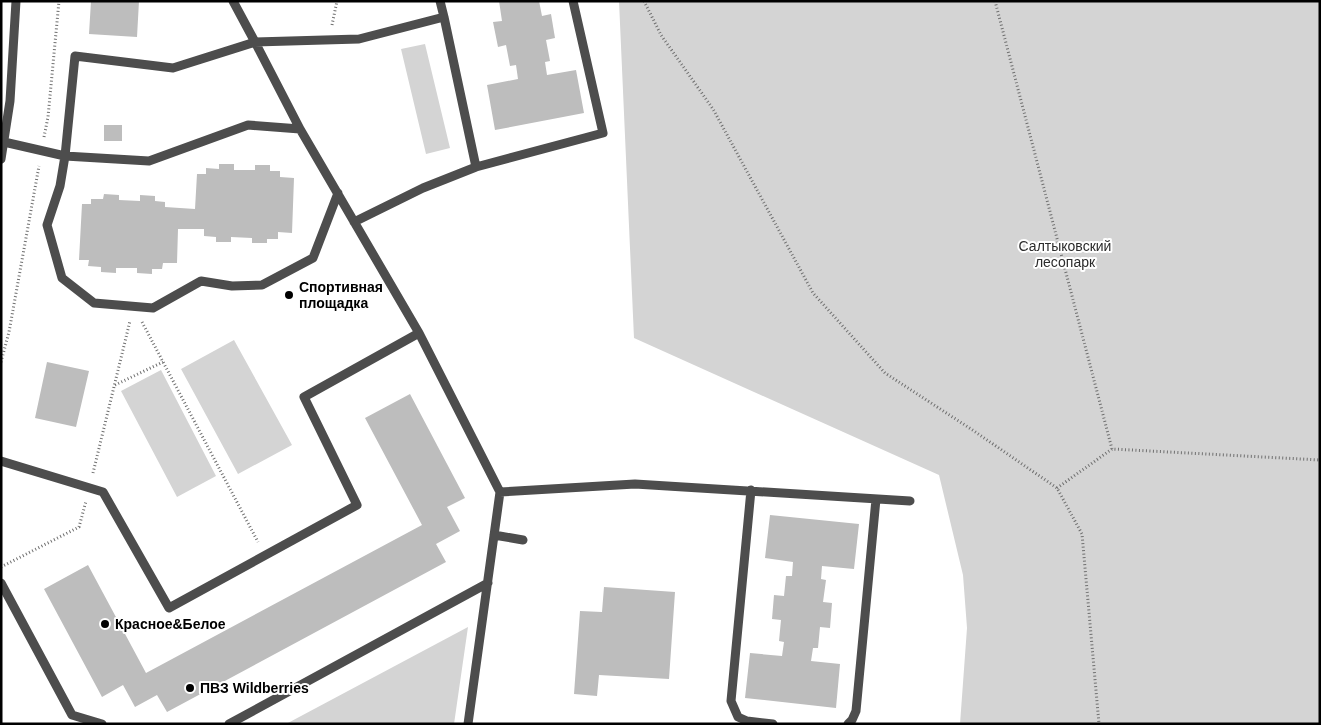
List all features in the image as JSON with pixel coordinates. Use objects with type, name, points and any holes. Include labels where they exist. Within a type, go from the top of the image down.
[{"type":"street","points":[[1,158],[10,101],[16,1]]},
{"type":"street","points":[[233,1],[300,129],[419,333],[500,492],[468,724]]},
{"type":"street","points":[[440,1],[476,167]]},
{"type":"street","points":[[354,222],[423,188],[476,167],[603,133],[573,1]]},
{"type":"street","points":[[338,193],[313,258],[262,285],[232,286],[201,282],[153,308],[94,303],[62,278],[47,225],[60,186],[65,156],[75,56],[173,68],[255,42],[359,39],[444,17]]},
{"type":"street","points":[[4,142],[65,156],[149,161],[248,125],[300,129]]},
{"type":"street","points":[[1,461],[103,492],[169,608],[357,505],[304,397],[419,333]]},
{"type":"street","points":[[500,492],[635,484],[910,501]]},
{"type":"street","points":[[751,490],[731,701],[738,718],[773,724]]},
{"type":"street","points":[[848,724],[856,711],[876,499]]},
{"type":"street","points":[[494,535],[523,540]]},
{"type":"street","points":[[1,583],[72,715],[102,724]]},
{"type":"street","points":[[229,724],[488,583]]},
{"type":"path","points":[[1,362],[9,332],[48,117],[59,1]]},
{"type":"path","points":[[331,29],[337,1]]},
{"type":"path","points":[[644,1],[661,35],[713,109],[813,293],[885,374],[974,431],[1056,488],[1082,534],[1099,724]]},
{"type":"path","points":[[995,1],[1112,449]]},
{"type":"path","points":[[134,306],[265,556]]},
{"type":"path","points":[[1,566],[79,527],[134,306]]},
{"type":"path","points":[[114,385],[163,362]]},
{"type":"path","points":[[1056,488],[1112,449],[1320,460]]},
{"type":"green space","name":"Салтыковский лесопарк","points":[[619,1],[1320,1],[1320,724],[960,724],[967,628],[963,575],[939,475],[634,338]]},
{"type":"green space","points":[[425,44],[450,148],[426,154],[401,49]]},
{"type":"green space","points":[[234,340],[292,445],[238,474],[181,369]]},
{"type":"green space","points":[[161,370],[216,476],[177,497],[121,391]]},
{"type":"green space","points":[[468,627],[454,724],[286,724]]},
{"type":"building","points":[[91,1],[139,1],[137,37],[89,34]]},
{"type":"building","points":[[499,1],[539,1],[542,16],[551,14],[555,38],[546,40],[550,61],[545,62],[547,75],[576,70],[584,113],[495,130],[487,85],[518,79],[516,65],[510,66],[506,45],[498,47],[493,22],[502,21]]},
{"type":"building","points":[[104,125],[122,125],[122,141],[104,141]]},
{"type":"building","points":[[219,164],[234,164],[234,170],[255,170],[255,165],[270,165],[270,171],[280,171],[280,177],[294,178],[292,233],[278,232],[278,239],[267,239],[267,243],[252,243],[252,238],[231,237],[231,242],[216,242],[216,237],[204,236],[204,229],[178,229],[177,263],[163,263],[162,269],[152,269],[152,274],[137,273],[137,268],[116,268],[116,273],[101,272],[101,267],[88,266],[89,260],[79,260],[82,204],[91,204],[91,199],[103,199],[104,194],[119,195],[119,200],[140,201],[140,195],[155,196],[155,201],[165,202],[165,207],[195,209],[197,174],[206,174],[206,168],[219,169]]},
{"type":"building","points":[[47,362],[89,371],[76,427],[35,418]]},
{"type":"building","points":[[410,394],[465,498],[447,507],[460,531],[436,544],[446,562],[167,712],[157,695],[135,707],[123,685],[102,697],[44,589],[88,565],[146,673],[422,525],[365,418]]},
{"type":"building","points":[[770,515],[859,524],[854,569],[822,566],[821,579],[826,580],[823,602],[832,603],[830,628],[820,627],[818,648],[813,648],[811,661],[840,664],[836,708],[745,698],[750,653],[782,656],[784,642],[779,641],[781,620],[772,619],[774,595],[784,596],[786,576],[792,576],[793,562],[765,558]]},
{"type":"building","points":[[604,587],[675,592],[669,679],[599,675],[597,696],[574,694],[580,611],[602,612]]},
{"type":"place","name":"Спортивная площадка","points":[[289,295]]},
{"type":"place","name":"Красное&Белое","points":[[105,624]]},
{"type":"place","name":"ПВЗ Wildberries","points":[[190,688]]}]
